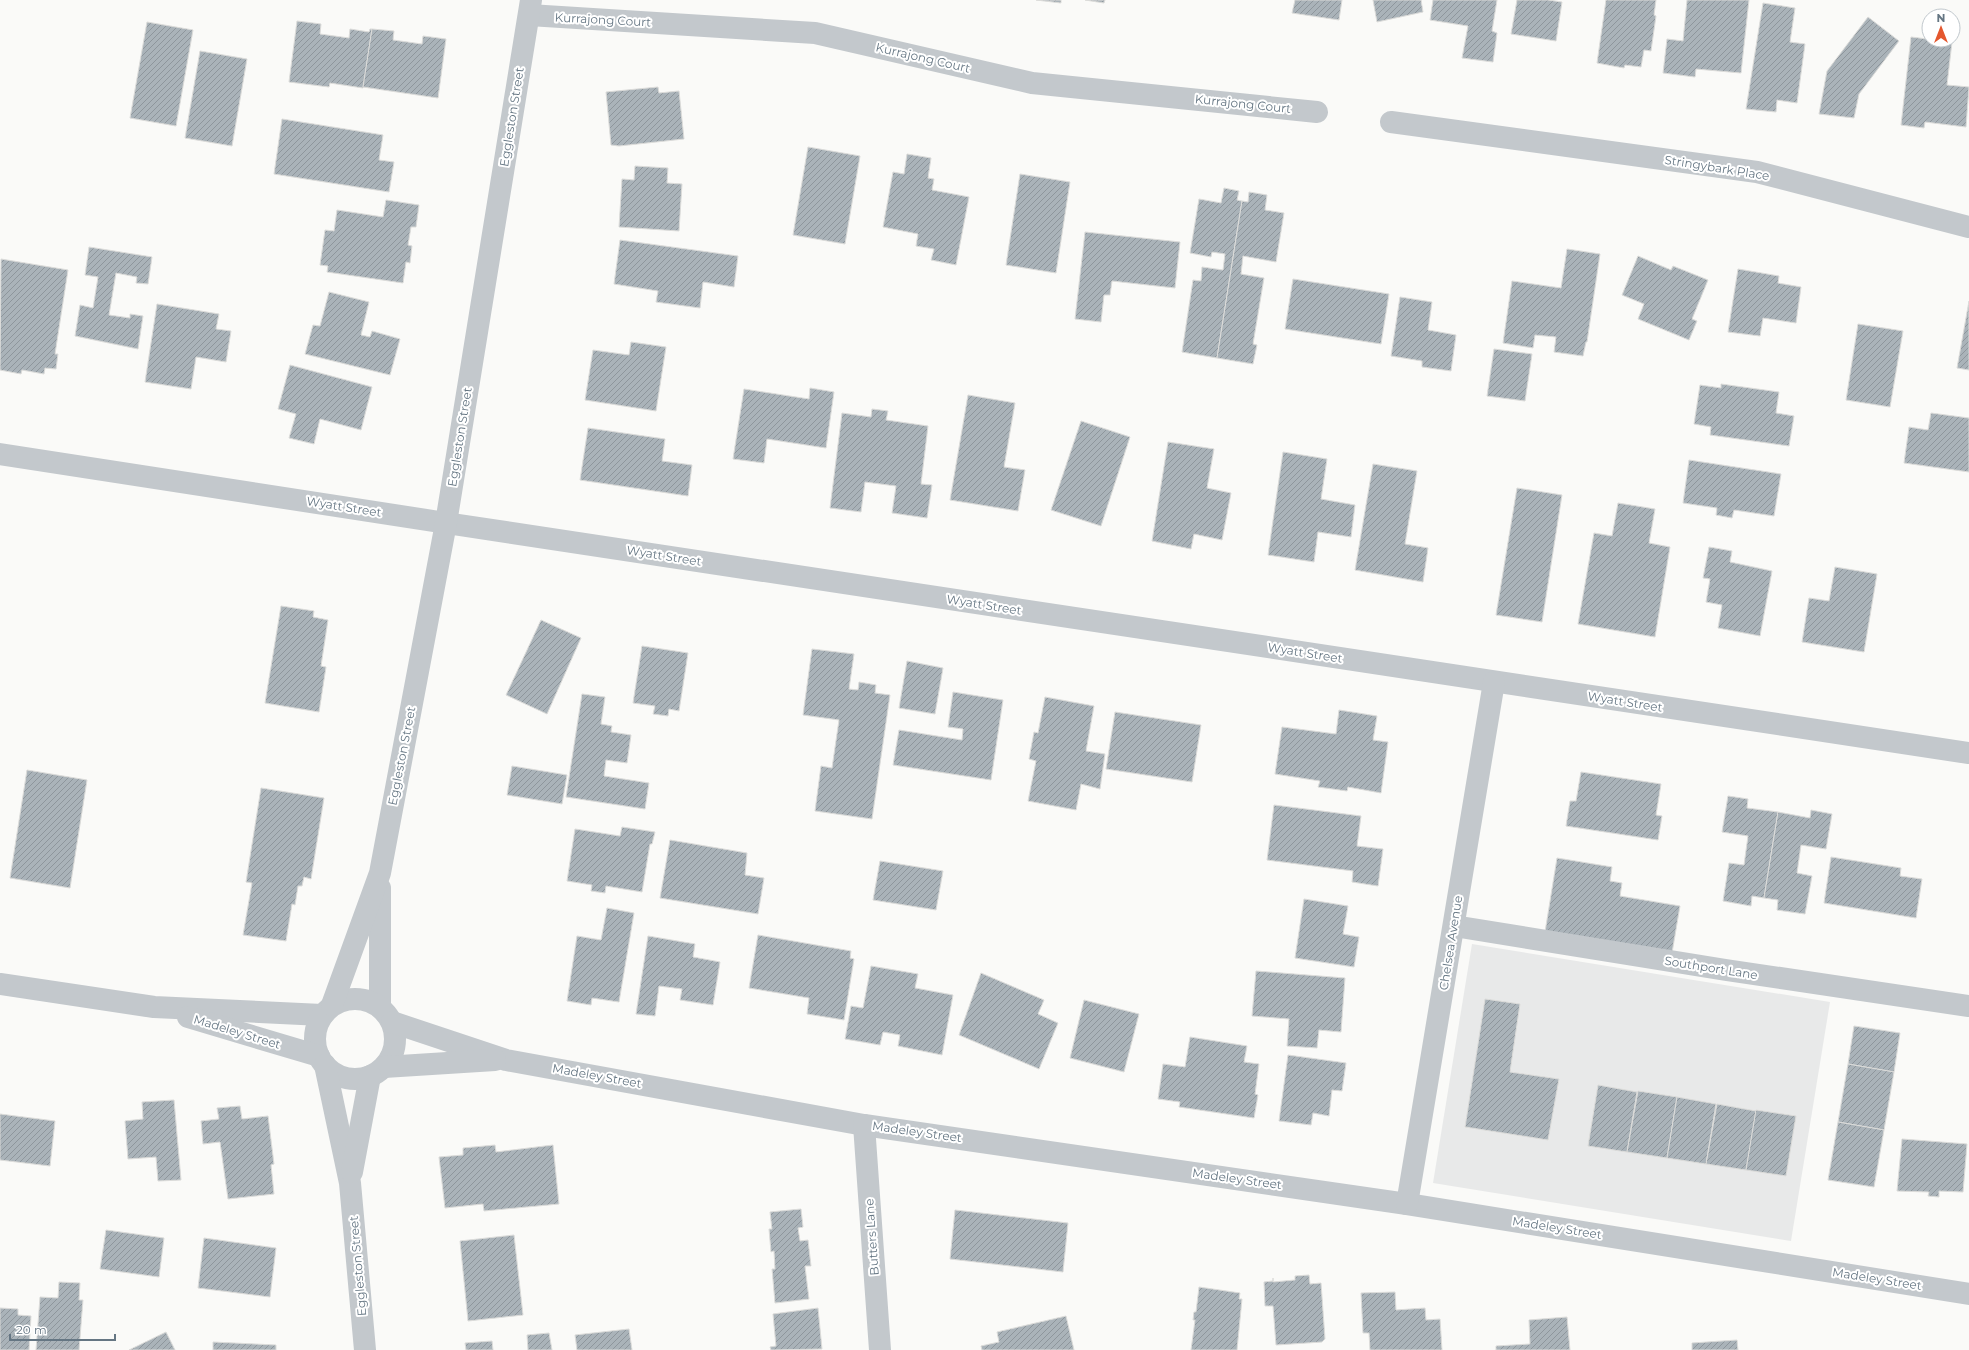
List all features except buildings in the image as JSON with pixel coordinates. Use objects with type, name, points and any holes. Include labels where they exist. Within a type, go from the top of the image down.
[{"type":"street","name":"Kurrajong Court","points":[[530,8],[815,33],[1032,83],[1317,112]]},
{"type":"street","name":"Eggleston Street","points":[[327,1010],[380,873],[446,523],[530,8]]},
{"type":"street","name":"Stringybark Place","points":[[1391,122],[1757,172],[1969,227]]},
{"type":"street","name":"Wyatt Street","points":[[0,454],[446,523],[1969,753]]},
{"type":"street","name":"Chelsea Avenue","points":[[1407,1204],[1494,682]]},
{"type":"street","name":"Eggleston Street","points":[[380,873],[386,1014]]},
{"type":"street","name":"Southport Lane","points":[[1454,926],[1726,970],[1969,1006]]},
{"type":"street","name":"Madeley Street","points":[[0,984],[154,1007],[327,1010]]},
{"type":"street","points":[[356,998],[369,1001],[386,1014],[395,1033],[395,1046],[391,1057],[377,1072],[353,1079],[338,1075],[322,1060],[315,1042],[316,1028],[327,1010],[344,1000],[356,998]]},
{"type":"street","name":"Madeley Street","points":[[154,1007],[322,1060]]},
{"type":"street","name":"Madeley Street","points":[[386,1014],[506,1060],[864,1125],[1407,1204],[1969,1294]]},
{"type":"street","name":"Eggleston Street","points":[[322,1060],[350,1182],[365,1350]]},
{"type":"street","name":"Madeley Street","points":[[377,1072],[506,1060]]},
{"type":"street","name":"Eggleston Street","points":[[350,1182],[377,1072]]},
{"type":"street","name":"Butters Lane","points":[[864,1125],[880,1350]]},
{"type":"shaded area","points":[[1472,944],[1830,1002],[1791,1241],[1433,1183]]}]
